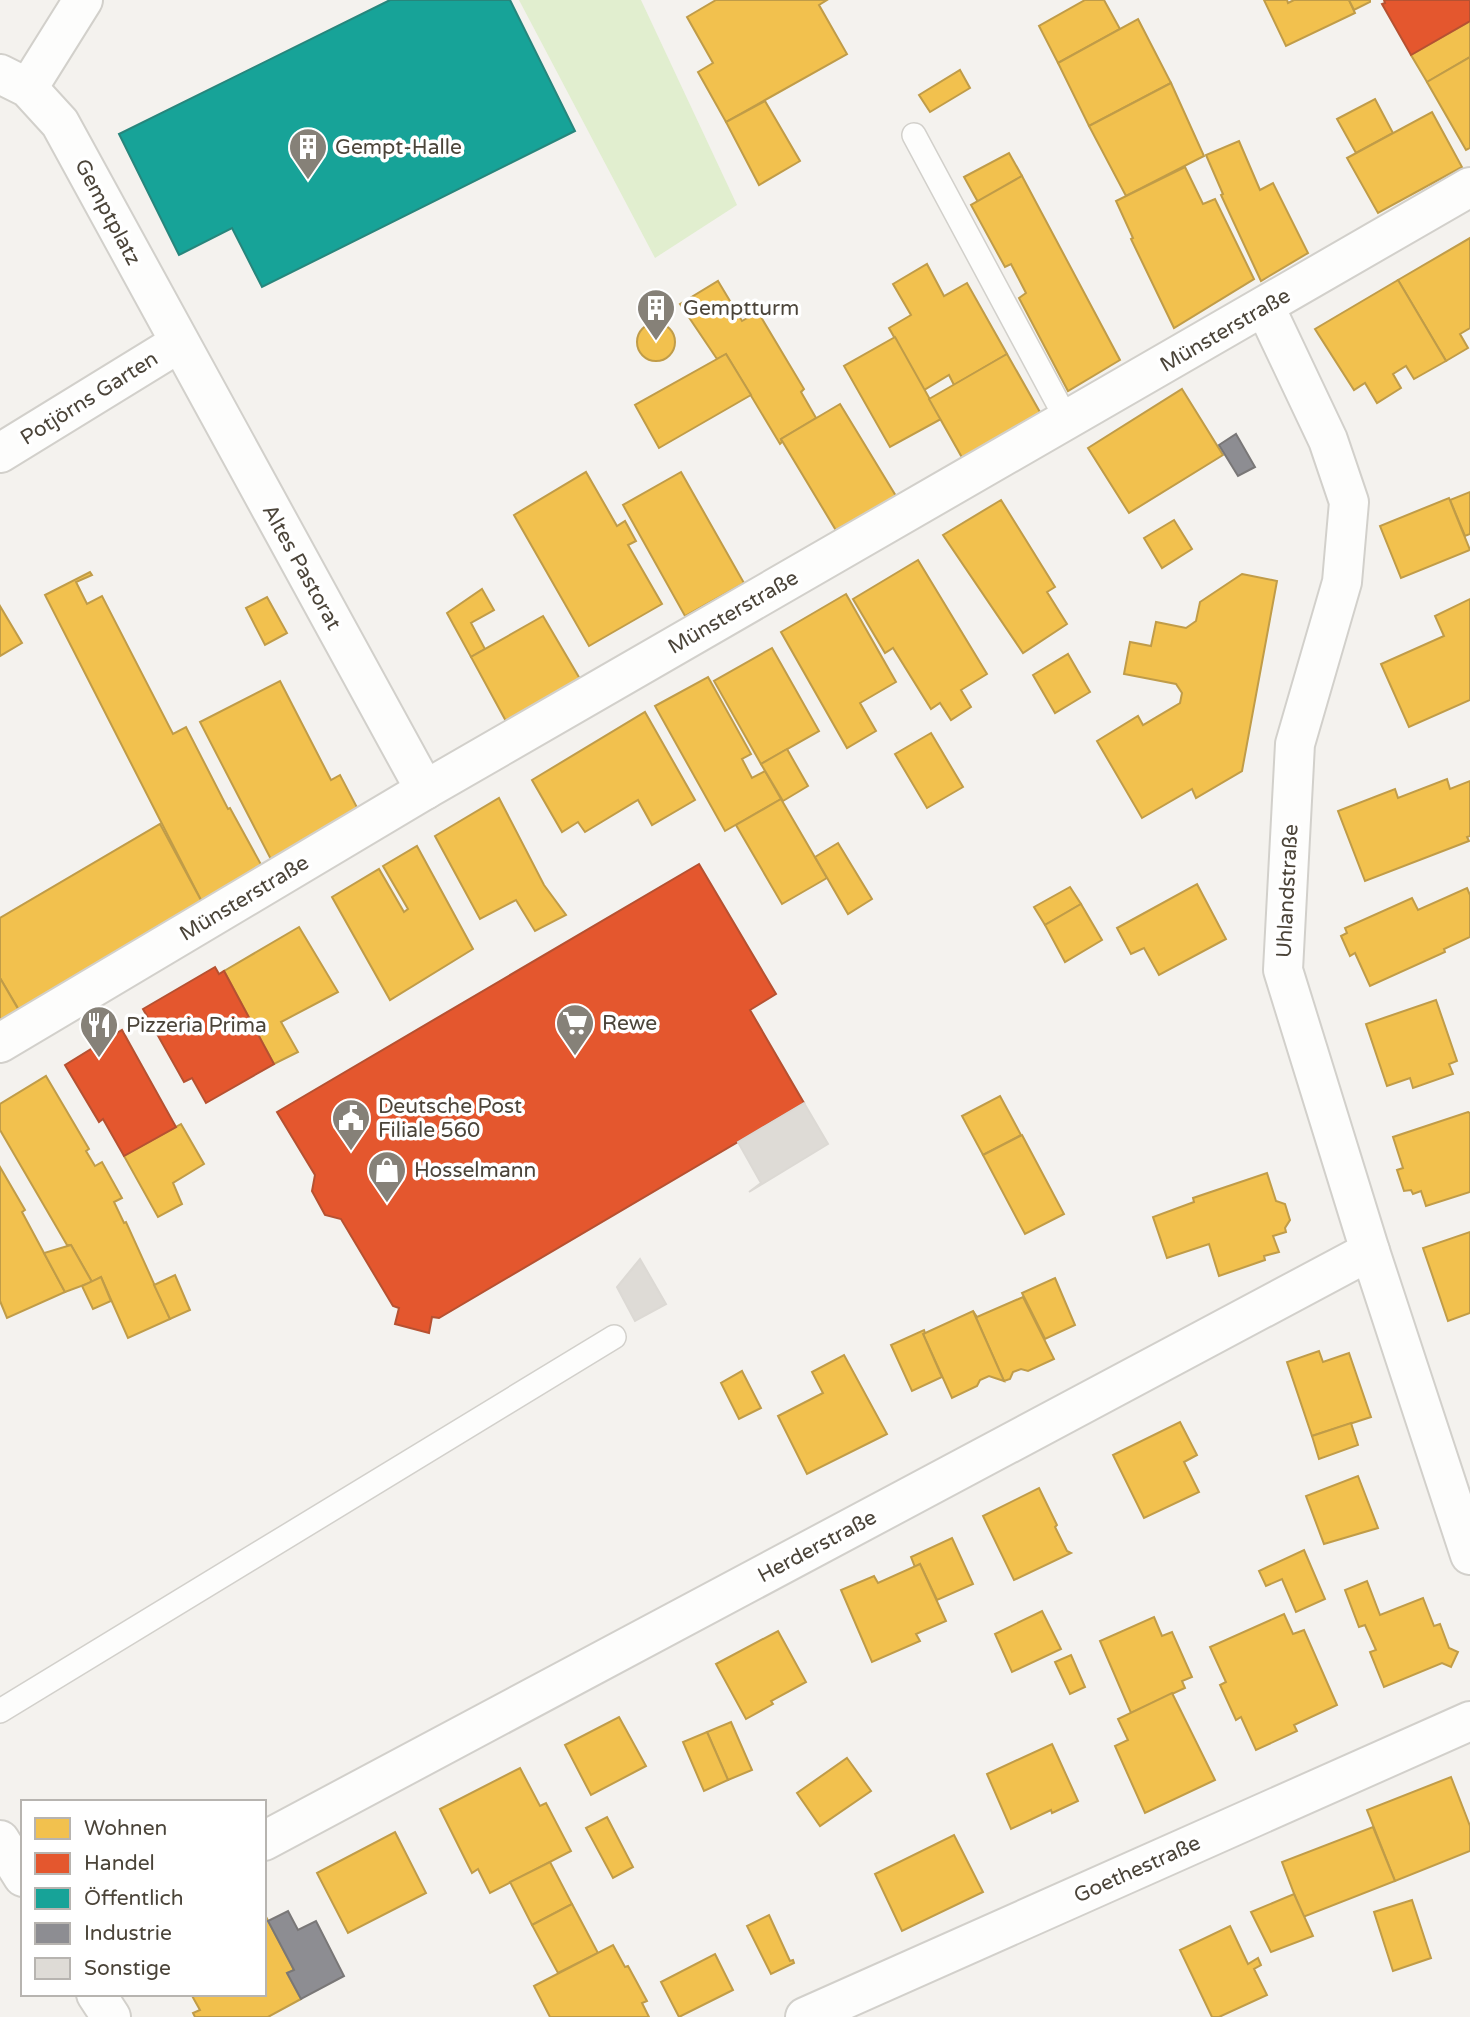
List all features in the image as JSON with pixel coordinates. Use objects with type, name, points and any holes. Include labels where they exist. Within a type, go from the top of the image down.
[{"type":"street","points":[[14,81],[83,0]]},
{"type":"street","name":"Gemptplatz","points":[[14,81],[60,123],[179,343]]},
{"type":"street","name":"Münsterstraße","points":[[0,1043],[425,790],[1470,187]]},
{"type":"street","name":"Uhlandstraße","points":[[1265,307],[1328,440],[1349,502],[1342,582],[1295,744],[1283,970],[1370,1251],[1470,1555]]},
{"type":"street","name":"Potjörns Garten","points":[[0,453],[179,343]]},
{"type":"street","name":"Altes Pastorat","points":[[179,343],[425,790]]},
{"type":"street","name":"Herderstraße","points":[[266,1840],[1370,1251]]},
{"type":"street","name":"Goethestraße","points":[[815,2015],[1470,1721]]},
{"type":"street","points":[[0,1840],[21,1874]]},
{"type":"street","points":[[97,1996],[111,2017]]},
{"type":"lane","points":[[914,135],[1067,420]]},
{"type":"lane","points":[[0,1711],[614,1337]]},
{"type":"green space","points":[[519,0],[641,0],[737,205],[655,258]]},
{"type":"building: Wohnen","points":[[716,0],[827,0],[819,5],[847,54],[726,122],[698,72],[713,63],[687,17]]},
{"type":"building: Wohnen","points":[[1085,0],[1104,0],[1120,29],[1058,63],[1039,26]]},
{"type":"building: Wohnen","points":[[1264,0],[1287,0],[1288,3],[1294,0],[1349,0],[1355,13],[1286,46]]},
{"type":"building: Wohnen","points":[[1349,0],[1370,0],[1370,2],[1354,10]]},
{"type":"building: Wohnen","points":[[1138,19],[1171,83],[1089,126],[1058,63]]},
{"type":"building: Wohnen","points":[[1470,21],[1470,57],[1427,82],[1411,55]]},
{"type":"building: Wohnen","points":[[1470,57],[1470,148],[1466,150],[1427,82]]},
{"type":"building: Wohnen","points":[[960,70],[970,88],[930,112],[919,95]]},
{"type":"building: Wohnen","points":[[1171,83],[1204,156],[1126,196],[1089,126]]},
{"type":"building: Wohnen","points":[[1375,99],[1393,133],[1356,153],[1337,119]]},
{"type":"building: Wohnen","points":[[765,101],[800,161],[759,185],[726,122]]},
{"type":"building: Wohnen","points":[[1432,112],[1462,167],[1378,213],[1347,158]]},
{"type":"building: Wohnen","points":[[1239,141],[1260,190],[1273,183],[1308,253],[1261,281],[1221,195],[1223,194],[1206,155]]},
{"type":"building: Wohnen","points":[[1009,153],[1022,176],[978,202],[964,177]]},
{"type":"building: Wohnen","points":[[1185,167],[1203,204],[1215,199],[1254,279],[1174,328],[1131,239],[1133,238],[1116,201]]},
{"type":"building: Wohnen","points":[[1022,176],[1120,360],[1068,391],[1019,298],[1026,293],[1011,264],[1005,267],[971,205]]},
{"type":"building: Wohnen","points":[[1470,238],[1470,328],[1460,334],[1468,348],[1446,361],[1398,280]]},
{"type":"building: Wohnen","points":[[927,264],[944,296],[967,283],[1007,354],[954,385],[949,375],[924,390],[889,328],[911,315],[893,284]]},
{"type":"building: Wohnen","points":[[1398,280],[1446,361],[1414,379],[1406,366],[1393,374],[1401,388],[1377,403],[1365,383],[1354,390],[1315,329]]},
{"type":"building: Wohnen","points":[[718,281],[742,321],[758,312],[804,389],[801,392],[816,418],[781,439],[780,444],[726,354],[717,359],[680,304]]},
{"type":"building: Wohnen","name":"Gemptturm","points":[[656,323],[670,328],[675,342],[670,356],[656,361],[642,356],[637,342],[642,328]]},
{"type":"building: Wohnen","points":[[895,337],[941,419],[890,447],[844,366]]},
{"type":"building: Wohnen","points":[[726,354],[751,395],[659,448],[635,405]]},
{"type":"building: Wohnen","points":[[1007,354],[1041,414],[964,461],[929,399]]},
{"type":"building: Wohnen","points":[[1182,389],[1223,455],[1129,513],[1088,448]]},
{"type":"building: Wohnen","points":[[840,404],[899,501],[840,537],[781,439]]},
{"type":"building: Wohnen","points":[[586,472],[617,526],[625,521],[636,541],[628,545],[662,604],[589,646],[514,515]]},
{"type":"building: Wohnen","points":[[681,472],[744,583],[685,616],[623,505]]},
{"type":"building: Wohnen","points":[[1470,492],[1470,534],[1465,536],[1450,500]]},
{"type":"building: Wohnen","points":[[1449,498],[1470,550],[1401,578],[1380,526]]},
{"type":"building: Wohnen","points":[[1001,500],[1055,587],[1047,592],[1067,624],[1023,653],[943,535]]},
{"type":"building: Wohnen","points":[[1174,520],[1192,549],[1162,568],[1144,538]]},
{"type":"building: Wohnen","points":[[918,560],[987,674],[961,690],[971,707],[951,720],[940,703],[931,709],[893,648],[885,653],[853,599]]},
{"type":"building: Wohnen","points":[[90,572],[92,575],[76,582],[87,604],[102,596],[173,734],[186,727],[228,809],[230,808],[264,870],[203,904],[45,595]]},
{"type":"building: Wohnen","points":[[1242,574],[1277,581],[1242,771],[1196,798],[1192,789],[1142,818],[1097,741],[1138,716],[1143,725],[1180,703],[1182,693],[1176,684],[1124,674],[1130,642],[1151,646],[1156,622],[1186,628],[1196,621],[1200,602]]},
{"type":"building: Wohnen","points":[[482,589],[494,610],[471,623],[485,649],[471,657],[447,613]]},
{"type":"building: Wohnen","points":[[846,594],[896,682],[860,703],[876,731],[847,748],[781,632]]},
{"type":"building: Wohnen","points":[[267,597],[287,633],[265,645],[246,608]]},
{"type":"building: Wohnen","points":[[1470,599],[1470,700],[1409,727],[1381,664],[1444,636],[1435,616]]},
{"type":"building: Wohnen","points":[[0,606],[22,643],[0,656]]},
{"type":"building: Wohnen","points":[[543,616],[580,679],[507,723],[471,657]]},
{"type":"building: Wohnen","points":[[772,648],[819,731],[761,764],[714,681]]},
{"type":"building: Wohnen","points":[[1068,654],[1090,692],[1055,713],[1033,675]]},
{"type":"building: Wohnen","points":[[708,677],[751,754],[742,759],[752,778],[765,771],[781,799],[725,831],[655,706]]},
{"type":"building: Wohnen","points":[[280,681],[331,780],[340,775],[362,817],[275,867],[200,722]]},
{"type":"building: Wohnen","points":[[645,712],[695,800],[652,825],[638,800],[585,832],[578,822],[562,832],[532,780]]},
{"type":"building: Wohnen","points":[[931,733],[963,787],[927,808],[895,754]]},
{"type":"building: Wohnen","points":[[787,749],[808,786],[783,801],[761,764]]},
{"type":"building: Wohnen","points":[[1447,779],[1450,789],[1470,781],[1469,841],[1365,881],[1338,811],[1395,789],[1398,798]]},
{"type":"building: Wohnen","points":[[499,798],[544,885],[566,915],[535,931],[516,900],[480,919],[435,836]]},
{"type":"building: Wohnen","points":[[781,799],[827,878],[782,904],[736,825]]},
{"type":"building: Wohnen","points":[[160,824],[203,904],[22,1015],[0,978],[0,918]]},
{"type":"building: Wohnen","points":[[838,843],[872,899],[848,914],[815,857]]},
{"type":"building: Wohnen","points":[[417,846],[473,949],[390,1000],[332,897],[379,869],[404,912],[408,909],[383,866]]},
{"type":"building: Wohnen","points":[[1197,884],[1226,939],[1159,975],[1144,948],[1131,954],[1117,928]]},
{"type":"building: Wohnen","points":[[1070,887],[1081,904],[1045,925],[1034,907]]},
{"type":"building: Wohnen","points":[[1467,888],[1470,895],[1470,937],[1444,949],[1445,952],[1370,986],[1355,953],[1350,956],[1341,936],[1347,933],[1345,928],[1412,898],[1418,910]]},
{"type":"building: Wohnen","points":[[1081,904],[1102,940],[1065,962],[1045,925]]},
{"type":"building: Wohnen","points":[[299,927],[338,992],[281,1022],[298,1052],[274,1064],[224,971]]},
{"type":"building: Wohnen","points":[[0,978],[21,1014],[0,1027]]},
{"type":"building: Wohnen","points":[[1436,1000],[1457,1061],[1449,1064],[1453,1074],[1413,1088],[1410,1078],[1387,1086],[1366,1024]]},
{"type":"building: Wohnen","points":[[46,1076],[89,1149],[86,1151],[95,1166],[102,1162],[122,1198],[114,1202],[124,1223],[126,1222],[170,1319],[128,1338],[101,1277],[92,1282],[71,1245],[67,1245],[0,1130],[0,1104]]},
{"type":"building: Wohnen","points":[[1000,1096],[1021,1135],[983,1155],[962,1116]]},
{"type":"building: Wohnen","points":[[1468,1112],[1470,1192],[1426,1206],[1421,1191],[1413,1194],[1411,1190],[1404,1191],[1397,1170],[1403,1168],[1393,1137]]},
{"type":"building: Wohnen","points":[[181,1124],[204,1164],[173,1183],[182,1204],[158,1217],[124,1156]]},
{"type":"building: Wohnen","points":[[1022,1135],[1064,1214],[1025,1234],[983,1155]]},
{"type":"building: Wohnen","points":[[0,1167],[25,1210],[22,1212],[65,1292],[7,1318],[0,1301]]},
{"type":"building: Wohnen","points":[[1267,1173],[1276,1201],[1285,1204],[1290,1220],[1285,1228],[1286,1232],[1273,1236],[1279,1252],[1264,1256],[1265,1260],[1219,1276],[1209,1244],[1167,1258],[1153,1217],[1194,1202],[1193,1198]]},
{"type":"building: Wohnen","points":[[1470,1232],[1470,1313],[1448,1321],[1423,1248]]},
{"type":"building: Wohnen","points":[[71,1245],[92,1282],[65,1292],[44,1253]]},
{"type":"building: Wohnen","points":[[175,1275],[190,1310],[170,1319],[154,1285]]},
{"type":"building: Wohnen","points":[[101,1277],[111,1301],[93,1309],[82,1286]]},
{"type":"building: Wohnen","points":[[1055,1278],[1075,1325],[1045,1339],[1022,1293]]},
{"type":"building: Wohnen","points":[[1023,1297],[1054,1359],[1028,1371],[1021,1369],[1013,1372],[1010,1379],[1004,1381],[973,1311],[977,1317]]},
{"type":"building: Wohnen","points":[[973,1311],[1004,1381],[989,1376],[980,1380],[977,1386],[952,1398],[923,1334]]},
{"type":"building: Wohnen","points":[[924,1330],[923,1334],[942,1377],[912,1391],[891,1345]]},
{"type":"building: Wohnen","points":[[1319,1351],[1323,1362],[1349,1353],[1371,1417],[1312,1436],[1287,1362]]},
{"type":"building: Wohnen","points":[[844,1355],[887,1434],[807,1474],[778,1416],[823,1393],[812,1372]]},
{"type":"building: Wohnen","points":[[742,1371],[761,1408],[739,1419],[721,1383]]},
{"type":"building: Wohnen","points":[[1180,1422],[1197,1455],[1184,1462],[1199,1492],[1144,1518],[1113,1455]]},
{"type":"building: Wohnen","points":[[1351,1423],[1358,1445],[1319,1459],[1312,1436]]},
{"type":"building: Wohnen","points":[[1358,1476],[1378,1528],[1324,1544],[1306,1496]]},
{"type":"building: Wohnen","points":[[1039,1488],[1057,1525],[1055,1527],[1067,1551],[1071,1553],[1014,1580],[983,1516]]},
{"type":"building: Wohnen","points":[[952,1538],[973,1584],[937,1600],[920,1564],[915,1567],[911,1557]]},
{"type":"building: Wohnen","points":[[1304,1550],[1325,1599],[1296,1612],[1282,1579],[1266,1586],[1259,1571]]},
{"type":"building: Wohnen","points":[[920,1564],[946,1621],[916,1634],[920,1641],[872,1662],[841,1590],[874,1576],[878,1583]]},
{"type":"building: Wohnen","points":[[1367,1581],[1380,1615],[1423,1598],[1434,1626],[1440,1624],[1449,1648],[1458,1652],[1451,1667],[1442,1663],[1384,1687],[1370,1652],[1376,1650],[1365,1625],[1359,1627],[1345,1590]]},
{"type":"building: Wohnen","points":[[1042,1611],[1061,1649],[1012,1672],[995,1634]]},
{"type":"building: Wohnen","points":[[1284,1614],[1293,1634],[1304,1630],[1337,1705],[1294,1725],[1297,1731],[1256,1750],[1241,1717],[1236,1720],[1220,1685],[1226,1682],[1210,1647]]},
{"type":"building: Wohnen","points":[[1154,1617],[1162,1636],[1172,1632],[1192,1677],[1182,1681],[1185,1688],[1131,1713],[1100,1641]]},
{"type":"building: Wohnen","points":[[778,1631],[806,1682],[771,1701],[773,1704],[746,1719],[716,1664]]},
{"type":"building: Wohnen","points":[[1071,1655],[1085,1687],[1070,1694],[1055,1662]]},
{"type":"building: Wohnen","points":[[1172,1693],[1215,1780],[1145,1813],[1115,1746],[1128,1740],[1118,1719]]},
{"type":"building: Wohnen","points":[[619,1717],[646,1766],[591,1795],[565,1745]]},
{"type":"building: Wohnen","points":[[731,1722],[752,1770],[728,1780],[707,1732]]},
{"type":"building: Wohnen","points":[[707,1732],[728,1780],[704,1791],[683,1742]]},
{"type":"building: Wohnen","points":[[1052,1744],[1078,1801],[1052,1813],[1051,1810],[1011,1829],[987,1774]]},
{"type":"building: Wohnen","points":[[847,1758],[871,1791],[820,1826],[797,1793]]},
{"type":"building: Wohnen","points":[[520,1768],[540,1806],[546,1803],[571,1851],[490,1893],[478,1869],[472,1873],[440,1809]]},
{"type":"building: Wohnen","points":[[1451,1777],[1470,1826],[1470,1851],[1395,1881],[1367,1810]]},
{"type":"building: Wohnen","points":[[607,1817],[633,1867],[613,1878],[586,1828]]},
{"type":"building: Wohnen","points":[[1373,1827],[1395,1881],[1303,1917],[1282,1862]]},
{"type":"building: Wohnen","points":[[395,1832],[426,1893],[348,1933],[317,1873]]},
{"type":"building: Wohnen","points":[[954,1835],[983,1892],[902,1931],[875,1874]]},
{"type":"building: Wohnen","points":[[550,1862],[572,1904],[532,1925],[510,1882]]},
{"type":"building: Wohnen","points":[[1294,1894],[1313,1936],[1271,1952],[1251,1912]]},
{"type":"building: Wohnen","points":[[1412,1900],[1431,1958],[1393,1971],[1374,1912]]},
{"type":"building: Wohnen","points":[[572,1904],[598,1953],[558,1973],[532,1925]]},
{"type":"building: Wohnen","points":[[769,1915],[790,1961],[793,1960],[794,1963],[771,1974],[747,1926]]},
{"type":"building: Wohnen","points":[[266,1917],[294,1970],[287,1973],[301,1999],[268,2017],[195,2017],[193,2013],[200,2010],[192,1996],[266,1996]]},
{"type":"building: Wohnen","points":[[1230,1926],[1248,1964],[1258,1958],[1261,1965],[1254,1969],[1267,1995],[1219,2017],[1212,2017],[1180,1950]]},
{"type":"building: Wohnen","points":[[613,1945],[647,2001],[642,2003],[649,2017],[550,2017],[534,1986]]},
{"type":"building: Wohnen","points":[[715,1954],[733,1990],[679,2017],[661,1982]]},
{"type":"building: Handel","points":[[1384,0],[1470,0],[1470,21],[1411,55],[1382,4],[1385,3]]},
{"type":"building: Handel","name":"Rewe","points":[[699,864],[776,994],[750,1010],[804,1103],[439,1318],[432,1317],[429,1333],[395,1324],[399,1308],[393,1306],[341,1219],[325,1215],[312,1191],[315,1175],[277,1112]]},
{"type":"building: Handel","points":[[215,967],[219,974],[224,971],[274,1064],[206,1103],[192,1078],[184,1082],[143,1009]]},
{"type":"building: Handel","points":[[122,1030],[176,1127],[124,1156],[103,1119],[99,1122],[65,1065]]},
{"type":"building: Öffentlich","name":"Gempt-Halle","points":[[390,0],[510,0],[575,131],[262,287],[232,228],[179,255],[119,134]]},
{"type":"building: Industrie","points":[[1236,434],[1255,467],[1238,476],[1219,445]]},
{"type":"building: Industrie","points":[[288,1911],[298,1930],[316,1921],[344,1976],[301,1999],[287,1973],[294,1970],[268,1921]]},
{"type":"building: Sonstige","points":[[804,1103],[828,1144],[749,1192],[761,1183],[738,1142]]},
{"type":"building: Sonstige","points":[[640,1259],[666,1304],[635,1321],[617,1287]]},
{"type":"place","name":"Gempt-Halle","points":[[308,181]]},
{"type":"place","name":"Gemptturm","points":[[656,342]]},
{"type":"place","name":"Rewe","points":[[575,1057]]},
{"type":"place","name":"Pizzeria Prima","points":[[99,1059]]},
{"type":"place","name":"Deutsche Post Filiale 560","points":[[351,1152]]},
{"type":"place","name":"Hosselmann","points":[[387,1204]]}]
